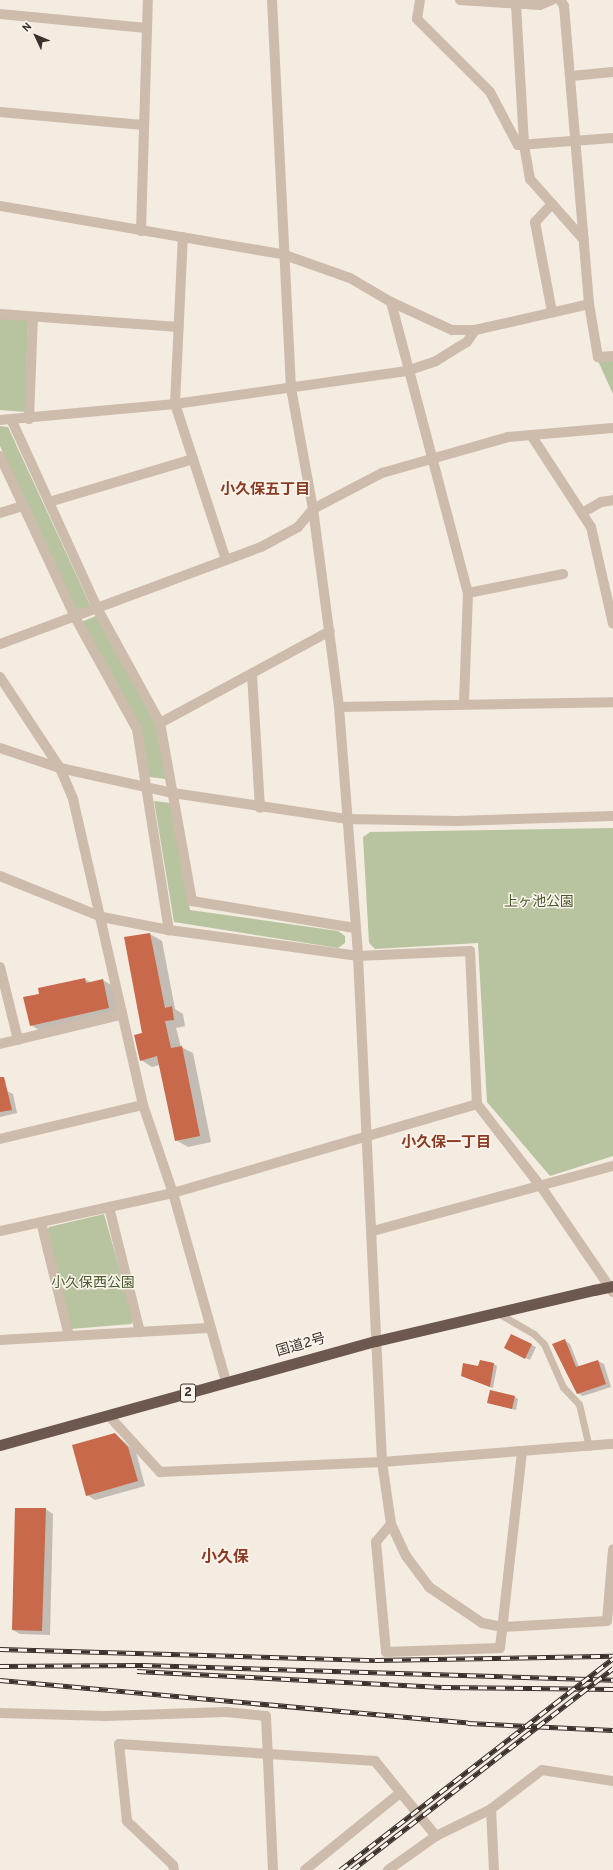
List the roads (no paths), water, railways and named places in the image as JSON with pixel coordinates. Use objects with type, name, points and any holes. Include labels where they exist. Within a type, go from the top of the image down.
[{"type":"highway","name":"国道2号","points":[[0,1445],[109,1416],[376,1340],[494,1311],[613,1286]]},
{"type":"street","points":[[141,231],[142,125],[148,0]]},
{"type":"street","points":[[272,0],[282,254],[291,388],[313,509],[339,707],[346,818],[358,956],[373,1231],[376,1340],[382,1462],[391,1524],[406,1556],[429,1587],[482,1623],[503,1627],[610,1618],[613,1549]]},
{"type":"street","points":[[420,0],[417,19],[490,92],[518,145],[613,138]]},
{"type":"street","points":[[460,0],[516,5],[540,5],[552,0]]},
{"type":"street","points":[[560,0],[564,6],[571,76],[589,304],[598,357],[613,356]]},
{"type":"street","points":[[516,5],[524,144],[530,179],[584,240]]},
{"type":"street","points":[[0,14],[146,28]]},
{"type":"street","points":[[571,76],[613,72]]},
{"type":"street","points":[[0,112],[142,125]]},
{"type":"street","points":[[552,204],[535,222],[552,312]]},
{"type":"street","points":[[0,206],[282,254],[350,278],[391,302],[452,330],[475,330],[589,304]]},
{"type":"street","points":[[183,237],[175,404],[226,560]]},
{"type":"street","points":[[391,302],[407,371],[432,456],[468,593],[464,703]]},
{"type":"street","points":[[0,314],[179,327]]},
{"type":"street","points":[[30,419],[33,317]]},
{"type":"street","points":[[0,420],[12,421],[175,404],[407,371],[436,361],[467,342],[475,330]]},
{"type":"street","points":[[12,421],[98,610],[160,723],[174,793],[192,901],[355,928]]},
{"type":"street","points":[[0,644],[76,619],[261,547],[298,527],[313,509],[382,472],[432,456],[508,437],[613,428]]},
{"type":"street","points":[[531,435],[591,528],[613,624]]},
{"type":"street","points":[[0,456],[76,619],[137,729],[169,930]]},
{"type":"street","points":[[49,502],[193,459]]},
{"type":"street","points":[[582,513],[601,502],[613,500]]},
{"type":"street","points":[[0,513],[23,506]]},
{"type":"street","points":[[468,593],[563,574]]},
{"type":"street","points":[[160,723],[330,631]]},
{"type":"street","points":[[252,674],[260,808]]},
{"type":"street","points":[[0,677],[60,768],[73,799],[102,917],[120,1015],[143,1105],[173,1192],[208,1328],[226,1382]]},
{"type":"street","points":[[339,707],[464,703],[613,702]]},
{"type":"street","points":[[0,748],[60,768],[174,793],[260,808],[346,818],[456,821],[613,816]]},
{"type":"street","points":[[0,876],[102,917],[169,930],[358,956],[470,951],[477,1104],[542,1188],[613,1292]]},
{"type":"street","points":[[0,967],[18,1040]]},
{"type":"street","points":[[0,1044],[120,1015]]},
{"type":"street","points":[[0,1231],[173,1192],[368,1138],[477,1104]]},
{"type":"street","points":[[0,1139],[143,1105]]},
{"type":"street","points":[[373,1231],[542,1188],[613,1166]]},
{"type":"street","points":[[109,1207],[140,1332]]},
{"type":"street","points":[[41,1222],[69,1336]]},
{"type":"street","points":[[0,1340],[208,1328]]},
{"type":"street","points":[[109,1416],[160,1472],[382,1462],[613,1444]]},
{"type":"street","points":[[391,1524],[376,1542],[386,1652],[500,1648],[522,1452]]},
{"type":"street","points":[[0,1713],[106,1716],[226,1712],[266,1716],[273,1870]]},
{"type":"street","points":[[174,1870],[173,1864],[127,1821],[119,1744],[375,1761],[436,1836]]},
{"type":"street","points":[[388,1870],[436,1836],[491,1809],[542,1770],[613,1781]]},
{"type":"street","points":[[305,1870],[400,1793]]},
{"type":"street","points":[[491,1809],[494,1870]]},
{"type":"lane","points":[[494,1311],[534,1334],[544,1344],[563,1387],[579,1404],[588,1447]]},
{"type":"railway","points":[[0,1649],[375,1660],[613,1656]]},
{"type":"railway","points":[[340,1870],[613,1658]]},
{"type":"railway","points":[[0,1666],[143,1665],[613,1680]]},
{"type":"railway","points":[[352,1870],[613,1668]]},
{"type":"railway","points":[[137,1671],[442,1687],[613,1689]]},
{"type":"railway","points":[[0,1680],[468,1723],[613,1730]]},
{"type":"district","name":"小久保五丁目","points":[[265,491]]},
{"type":"district","name":"小久保一丁目","points":[[446,1144]]},
{"type":"district","name":"小久保","points":[[225,1558]]},
{"type":"park label","name":"上ヶ池公園","points":[[539,903]]},
{"type":"park label","name":"小久保西公園","points":[[93,1284]]}]
